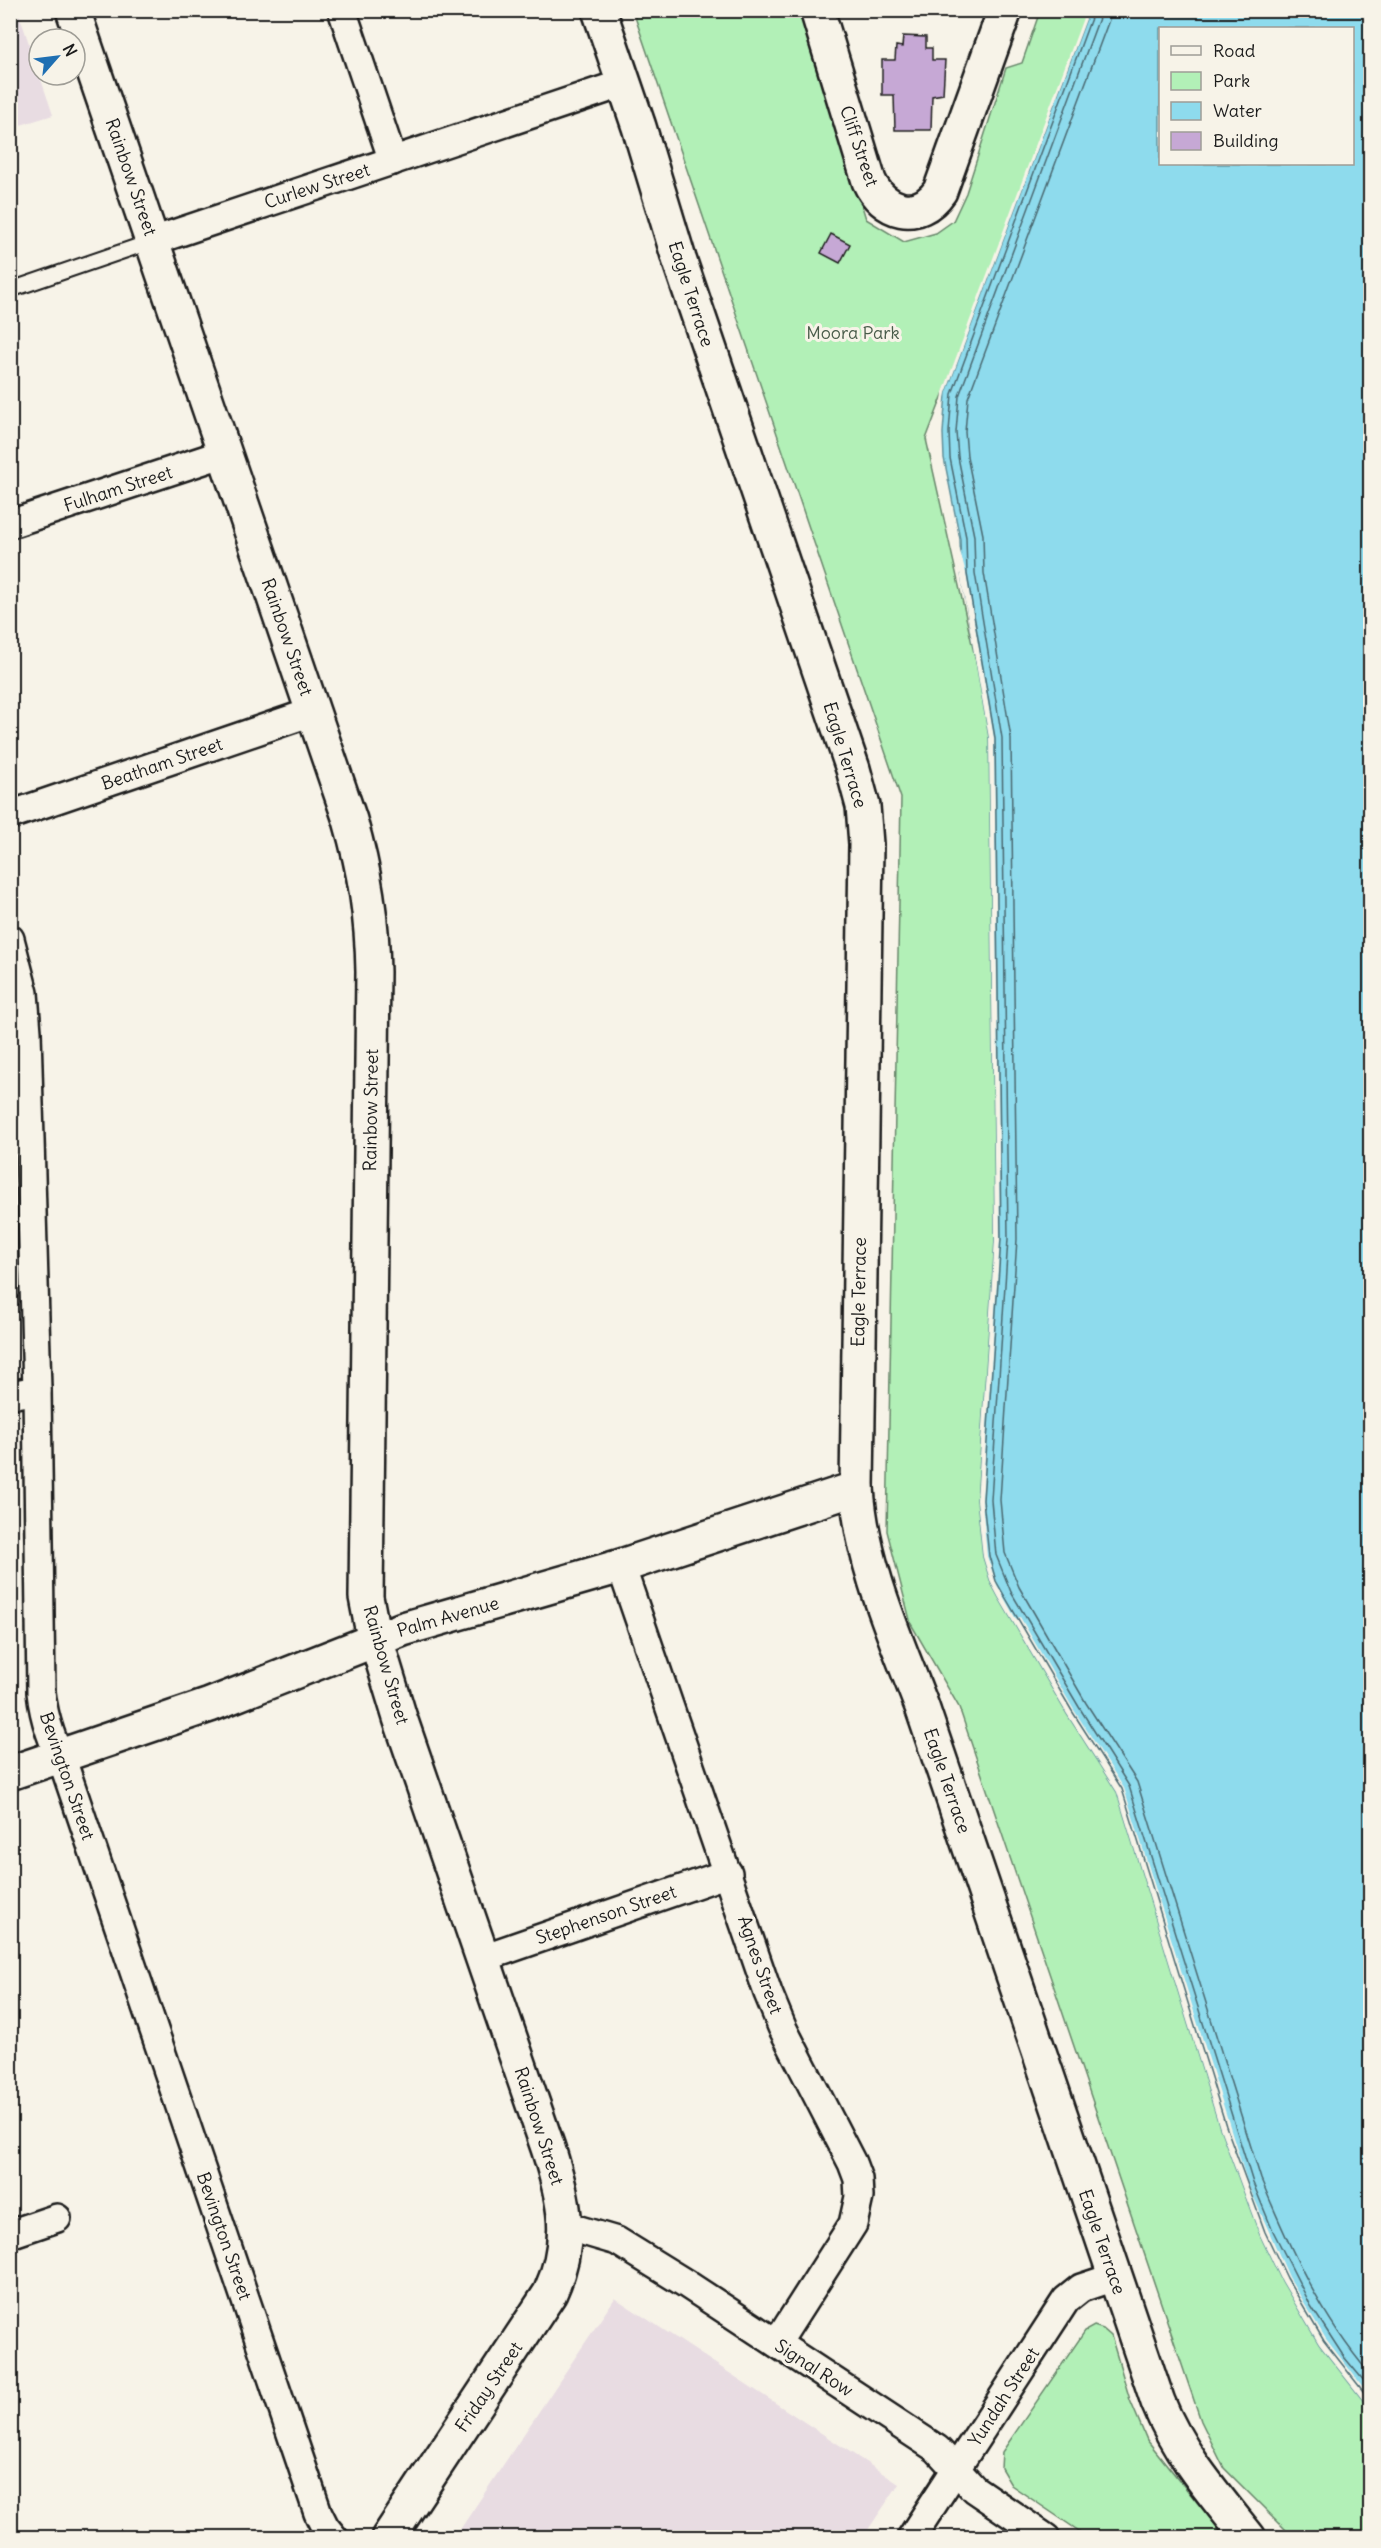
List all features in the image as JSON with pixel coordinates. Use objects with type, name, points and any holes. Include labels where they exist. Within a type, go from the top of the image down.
[{"type":"street","name":"Rainbow Street","points":[[73,10],[360,855],[368,889],[373,931],[366,1598],[375,1639],[558,2180],[564,2203],[566,2226]]},
{"type":"street","points":[[342,10],[393,161]]},
{"type":"street","name":"Eagle Terrace","points":[[599,10],[679,259],[853,769],[862,806],[866,844],[857,1488],[862,1529],[880,1597],[922,1707],[1158,2402],[1174,2438],[1196,2473],[1249,2538]]},
{"type":"street","name":"Cliff Street","points":[[817,10],[869,181],[875,194],[883,202],[912,211],[933,201],[945,178],[1005,10]]},
{"type":"street","name":"Curlew Street","points":[[153,241],[624,83]]},
{"type":"street","name":"Fulham Street","points":[[10,524],[225,453]]},
{"type":"street","name":"Beatham Street","points":[[10,815],[312,712]]},
{"type":"street","name":"Bevington Street","points":[[10,939],[22,985],[19,1034],[37,1390],[41,1692],[46,1724],[59,1756],[318,2513],[334,2538]]},
{"type":"street","points":[[10,1395],[37,1390]]},
{"type":"street","name":"Palm Avenue","points":[[10,1773],[210,1705],[375,1639],[621,1566],[857,1488]]},
{"type":"street","name":"Agnes Street","points":[[621,1566],[768,1993],[782,2027],[858,2179],[859,2197],[853,2224],[777,2343]]},
{"type":"street","name":"Stephenson Street","points":[[483,1958],[728,1873]]},
{"type":"street","points":[[10,2234],[57,2218]]},
{"type":"street","name":"Signal Row","points":[[566,2226],[617,2241],[777,2343],[936,2449],[974,2489],[1046,2538]]},
{"type":"street","name":"Friday Street","points":[[388,2538],[539,2312],[557,2277],[563,2256],[566,2226]]},
{"type":"street","name":"Yundah Street","points":[[911,2538],[1066,2300],[1082,2288],[1114,2277]]},
{"type":"lane","name":"Curlew Street","points":[[10,290],[153,241]]},
{"type":"shaded area","points":[[11,10],[18,11],[27,38],[27,87],[44,87],[53,115],[11,128]]},
{"type":"shaded area","points":[[615,2298],[899,2484],[863,2537],[455,2537]]},
{"type":"green space","name":"Moora Park","points":[[633,11],[802,11],[866,219],[904,242],[936,233],[953,221],[966,193],[1006,68],[1022,63],[1040,11],[1090,11],[926,439],[994,742],[1123,1796],[1370,2405],[1370,2537],[1293,2537],[1224,2468],[1201,2421],[959,1707],[911,1624],[887,1531],[901,798]]},
{"type":"green space","points":[[1094,2326],[1103,2329],[1111,2336],[1130,2400],[1147,2440],[1225,2537],[1088,2537],[1011,2485],[1001,2468],[1002,2452],[1085,2331]]},
{"type":"water","points":[[1089,11],[1370,11],[1370,2409],[1319,2344],[1282,2281],[1260,2235],[1220,2128],[1117,1792],[1067,1714],[999,1598],[991,1583],[983,1557],[977,1500],[995,1239],[989,738],[961,574],[960,539],[944,458],[946,393]]},
{"type":"pier","points":[[1086,10],[1089,11],[946,393],[940,424],[943,392]]},
{"type":"pier","points":[[957,540],[966,573],[994,738],[1000,1239],[982,1500],[987,1556],[997,1585],[1016,1619],[1020,1617],[1074,1710],[1124,1788],[1248,2184],[1289,2277],[1326,2339],[1370,2396],[1370,2409],[1319,2344],[1282,2281],[1260,2235],[1220,2128],[1117,1792],[1067,1714],[999,1598],[991,1583],[983,1557],[977,1500],[995,1239],[989,738],[958,561]]},
{"type":"building","points":[[903,36],[926,37],[926,48],[932,48],[932,60],[945,60],[943,94],[932,96],[931,130],[895,130],[894,95],[882,95],[882,60],[895,60],[896,46],[902,47]]},
{"type":"building","points":[[831,234],[850,244],[840,263],[821,253]]}]
